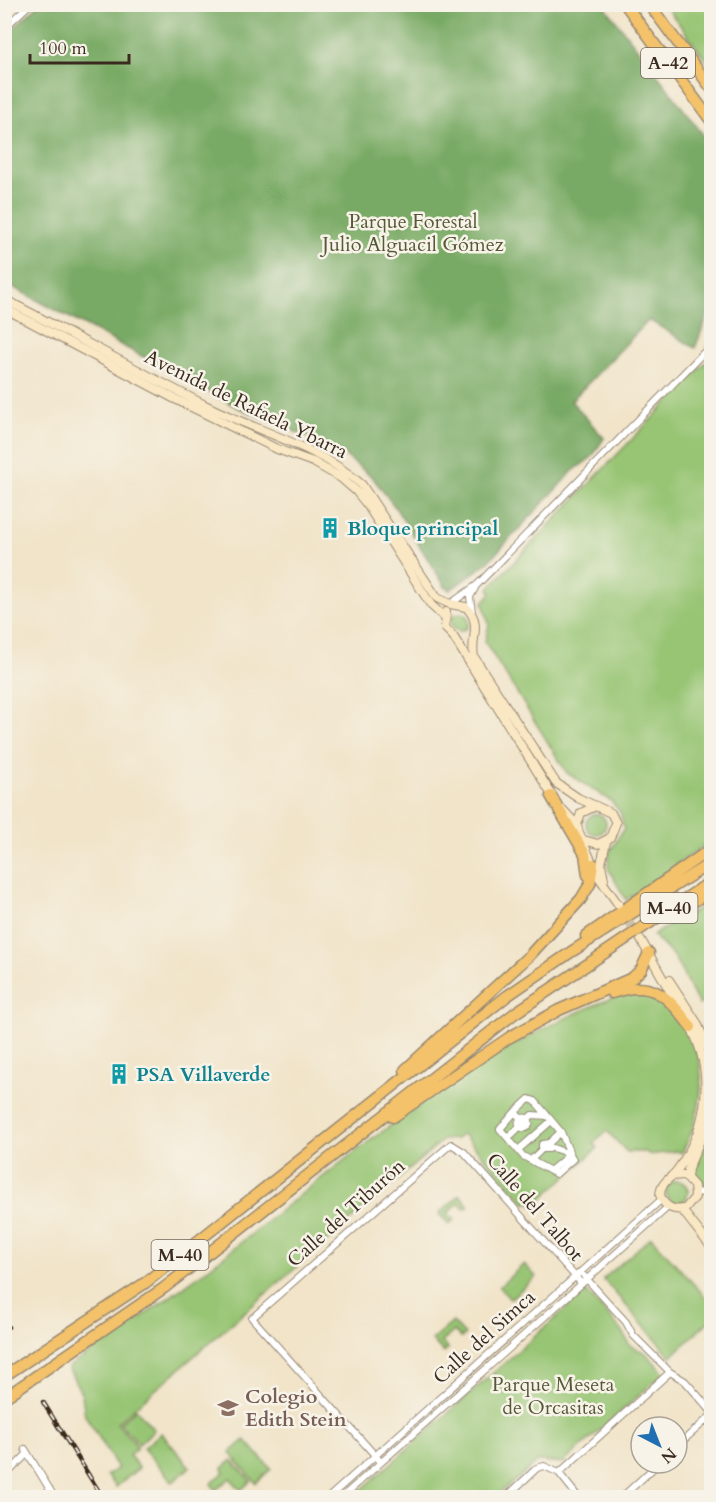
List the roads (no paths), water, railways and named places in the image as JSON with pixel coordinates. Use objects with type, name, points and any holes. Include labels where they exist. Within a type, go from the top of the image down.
[{"type":"highway","name":"A-42","points":[[625,4],[711,122]]},
{"type":"highway","name":"A-42","points":[[649,4],[711,89]]},
{"type":"highway","points":[[682,49],[711,77]]},
{"type":"highway","points":[[552,796],[585,854],[588,865],[583,890],[569,912]]},
{"type":"highway","points":[[571,952],[598,925],[711,848]]},
{"type":"highway","name":"M-40","points":[[4,1376],[145,1283],[507,996],[711,862]]},
{"type":"highway","points":[[371,1104],[530,955],[588,889],[593,864]]},
{"type":"highway","name":"M-40","points":[[4,1398],[164,1288],[515,1012],[711,880]]},
{"type":"highway","points":[[627,935],[711,891]]},
{"type":"highway","points":[[344,1146],[372,1132],[484,1053],[539,1020],[632,978],[641,970],[649,953]]},
{"type":"highway","points":[[539,1020],[620,990],[635,987],[652,989],[665,995],[691,1027]]},
{"type":"main road","name":"Avenida de Rafaela Ybarra","points":[[4,298],[208,406],[317,454],[346,470],[374,501],[437,598],[466,607],[472,614],[477,630],[472,645],[474,657],[547,771],[567,792],[607,809],[614,817],[614,834],[606,842],[601,864],[606,886]]},
{"type":"main road","name":"Avenida de Rafaela Ybarra","points":[[4,308],[173,398],[277,449],[313,462],[341,478],[356,491],[431,604],[444,617],[446,628],[552,796],[577,825],[593,864],[618,904]]},
{"type":"main road","points":[[444,617],[449,608],[454,605]]},
{"type":"main road","points":[[453,636],[459,641],[468,640],[477,630]]},
{"type":"main road","points":[[577,825],[584,810],[596,806]]},
{"type":"main road","points":[[584,840],[595,844],[606,842]]},
{"type":"main road","points":[[641,940],[691,1027],[704,1058],[705,1100],[697,1131],[684,1159],[672,1176],[662,1185],[662,1199],[668,1207],[682,1210],[711,1248]]},
{"type":"main road","points":[[649,953],[697,1023],[711,1057]]},
{"type":"main road","points":[[682,1210],[693,1202],[696,1192],[687,1177],[688,1169],[707,1124],[711,1104]]},
{"type":"main road","points":[[672,1176],[687,1177]]},
{"type":"street","points":[[4,28],[30,4]]},
{"type":"street","points":[[454,605],[477,585],[711,343]]},
{"type":"street","points":[[472,614],[470,597],[477,585]]},
{"type":"street","points":[[532,1099],[559,1135],[573,1159],[556,1174],[518,1150],[499,1127],[515,1112],[532,1099]]},
{"type":"street","points":[[515,1112],[527,1121],[535,1135],[546,1145],[570,1154]]},
{"type":"street","points":[[508,1138],[534,1114],[546,1118]]},
{"type":"street","points":[[527,1121],[541,1117],[543,1122],[541,1129]]},
{"type":"street","points":[[518,1150],[541,1129],[546,1118]]},
{"type":"street","points":[[531,1160],[559,1135]]},
{"type":"street","name":"Calle del Tiburón","points":[[375,1456],[252,1318],[445,1147],[451,1144],[464,1152]]},
{"type":"street","name":"Calle del Talbot","points":[[464,1152],[583,1281],[626,1322],[633,1335],[670,1372],[685,1381],[711,1414]]},
{"type":"street","points":[[696,1192],[705,1193],[711,1189]]},
{"type":"street","name":"Calle del Simca","points":[[328,1497],[662,1199]]},
{"type":"street","name":"Calle del Simca","points":[[341,1497],[668,1207]]},
{"type":"street","points":[[559,1473],[670,1372]]},
{"type":"street","points":[[689,1435],[711,1414]]},
{"type":"street","points":[[4,1477],[26,1451],[55,1497]]},
{"type":"street","points":[[375,1456],[381,1462]]},
{"type":"street","points":[[505,1497],[537,1468],[544,1466],[559,1473],[579,1497]]},
{"type":"street","points":[[621,1497],[646,1475]]},
{"type":"tunnel","points":[[623,913],[639,937]]},
{"type":"railway","points":[[4,1320],[8,1327]]},
{"type":"railway","points":[[43,1402],[103,1498]]},
{"type":"place","name":"Bloque principal","points":[[330,528]]},
{"type":"place","name":"PSA Villaverde","points":[[119,1074]]},
{"type":"place","name":"Colegio Edith Stein","points":[[228,1408]]},
{"type":"park label","name":"Parque Forestal Julio Alguacil Gómez","points":[[413,232]]},
{"type":"park label","name":"Parque Meseta de Orcasitas","points":[[553,1396]]}]
